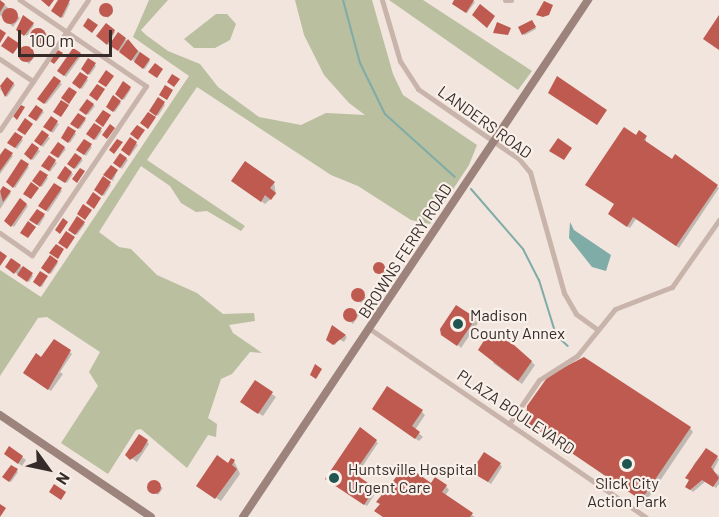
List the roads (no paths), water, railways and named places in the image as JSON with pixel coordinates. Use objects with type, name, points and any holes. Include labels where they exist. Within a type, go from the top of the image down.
[{"type":"main road","name":"BROWNS FERRY ROAD","points":[[243,517],[588,0]]},
{"type":"main road","points":[[0,415],[151,517]]},
{"type":"street","points":[[0,233],[32,255],[146,86],[20,0]]},
{"type":"street","points":[[0,130],[88,0]]},
{"type":"street","name":"LANDERS ROAD","points":[[382,0],[400,61],[418,89],[519,159],[530,172],[564,293],[576,314],[597,329]]},
{"type":"street","points":[[505,0],[511,0]]},
{"type":"street","points":[[0,59],[33,81]]},
{"type":"street","points":[[509,424],[539,380],[577,356],[609,313],[623,304],[655,297],[672,287],[719,220]]},
{"type":"street","name":"PLAZA BOULEVARD","points":[[370,329],[646,517]]},
{"type":"water","points":[[570,222],[574,230],[611,255],[606,271],[592,267],[569,238]]},
{"type":"waterway","points":[[343,0],[360,63],[385,114],[455,177]]},
{"type":"waterway","points":[[471,189],[523,249],[539,280],[556,335],[568,346]]},
{"type":"place","name":"Madison County Annex","points":[[458,324]]},
{"type":"place","name":"Slick City Action Park","points":[[627,464]]},
{"type":"place","name":"Huntsville Hospital Urgent Care","points":[[334,478]]}]
